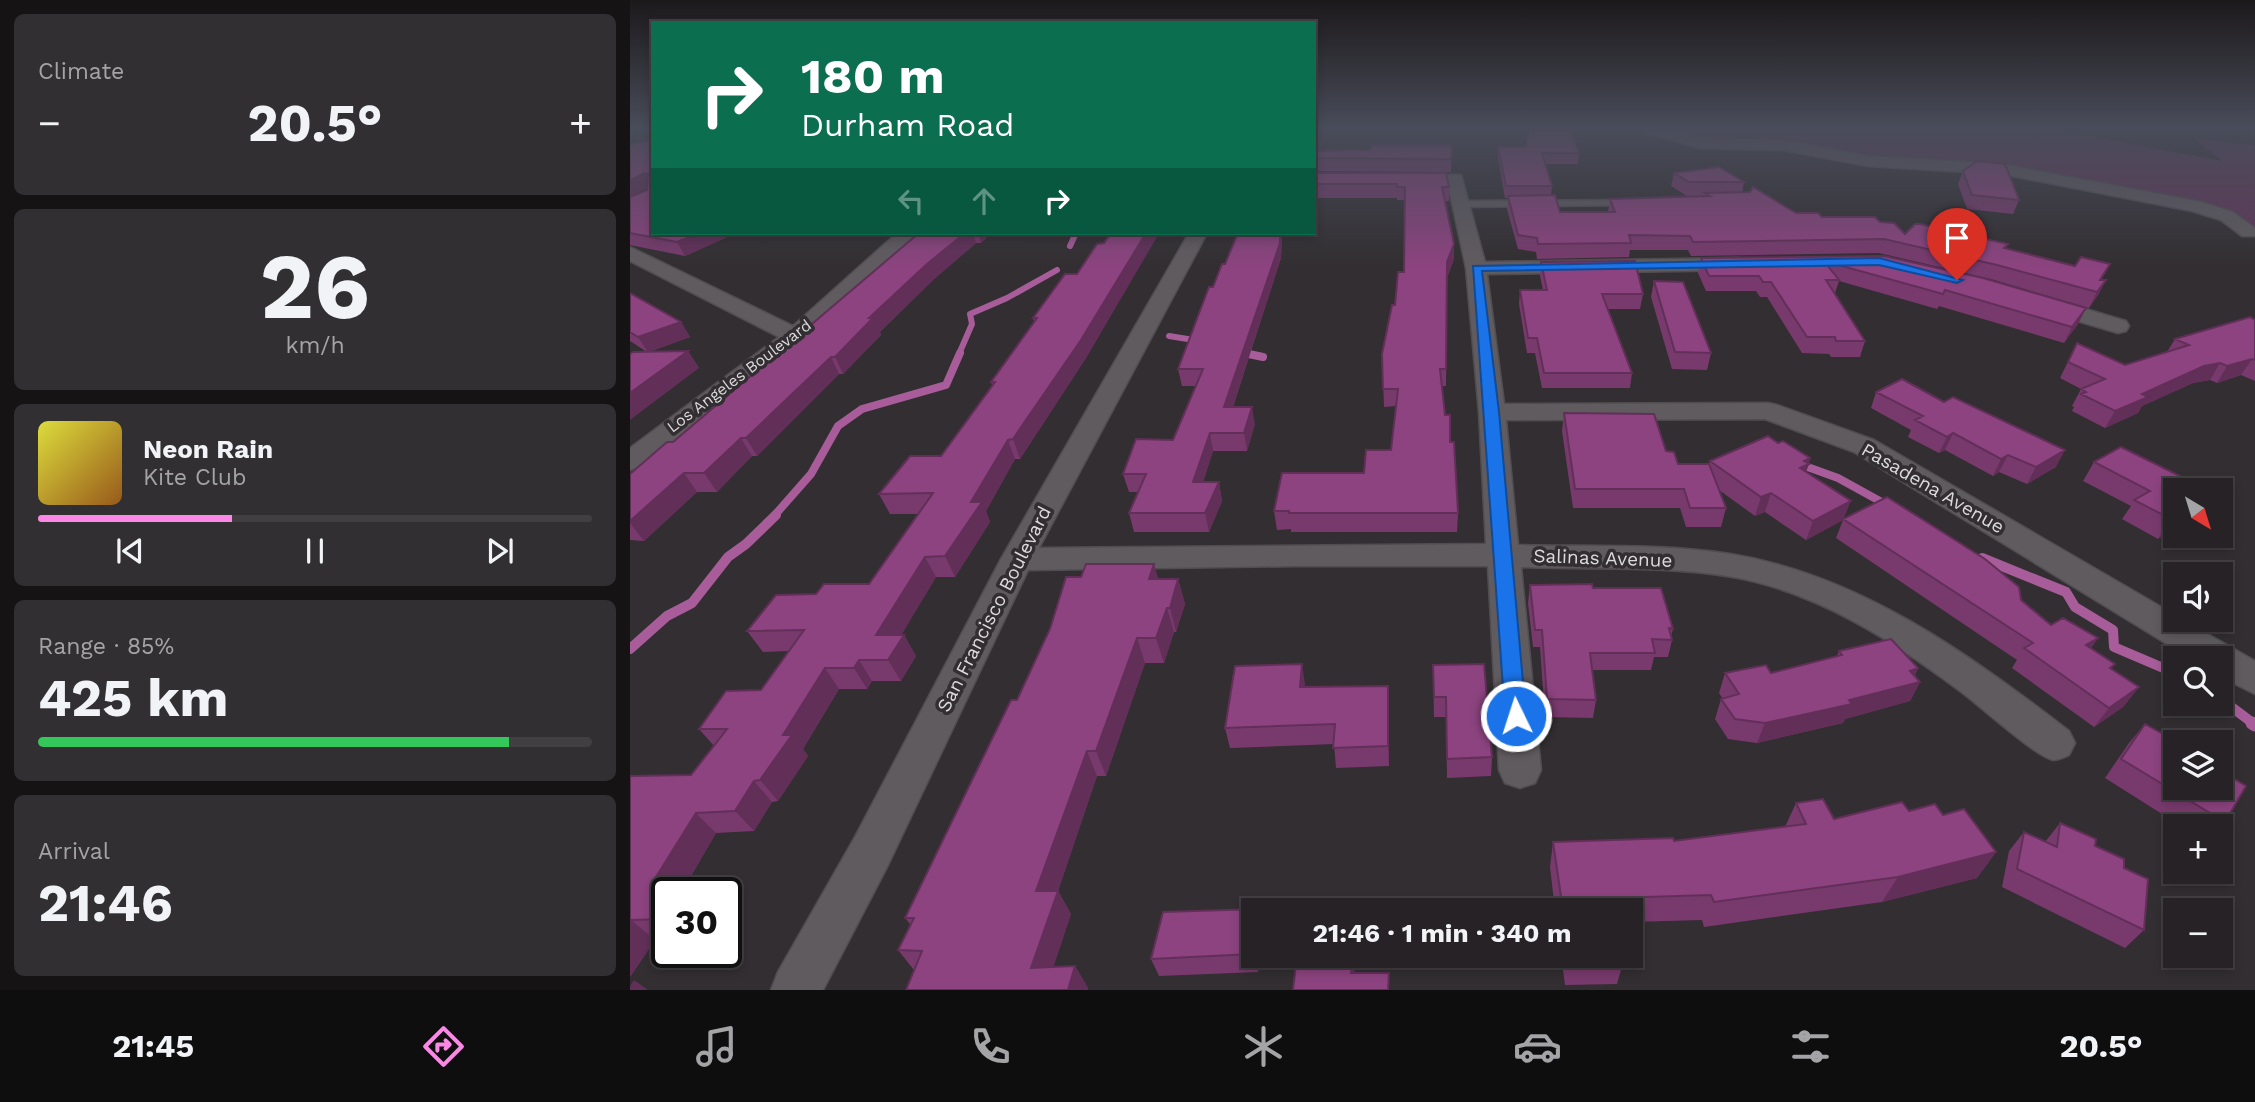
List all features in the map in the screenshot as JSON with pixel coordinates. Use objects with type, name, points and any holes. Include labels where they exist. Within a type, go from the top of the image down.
[{"type":"street","points":[[2035,175],[2196,206],[2227,216],[2249,232]]},
{"type":"street","points":[[1391,179],[1458,191],[1476,268],[1492,412],[1520,770]]},
{"type":"street","name":"Los Angeles Boulevard","points":[[630,461],[795,336],[906,235]]},
{"type":"street","name":"San Francisco Boulevard","points":[[796,990],[871,852],[1017,559],[1197,235]]},
{"type":"street","points":[[630,253],[795,336]]},
{"type":"street","points":[[1476,268],[1754,264]]},
{"type":"street","points":[[2020,297],[2118,326]]},
{"type":"street","name":"Pasadena Avenue","points":[[1492,412],[1768,411],[1864,446],[2200,646]]},
{"type":"street","name":"Salinas Avenue","points":[[1017,559],[1503,555],[1704,560],[1755,570],[1825,594],[1886,623],[1985,686],[2055,743]]},
{"type":"street","name":"Pasadena Avenue","points":[[2233,666],[2255,679]]},
{"type":"lane","points":[[1458,191],[1639,203]]},
{"type":"shaded area","points":[[2007,175],[2255,175],[2255,231],[2223,215],[2058,182]]},
{"type":"building","points":[[648,175],[651,175],[651,235],[694,235],[677,242],[630,233],[630,197],[647,190]]},
{"type":"building","points":[[1316,175],[1446,175],[1449,187],[1442,187],[1454,244],[1447,262],[1446,369],[1440,369],[1445,415],[1450,415],[1450,442],[1454,442],[1458,513],[1274,511],[1282,473],[1364,473],[1366,450],[1391,450],[1398,389],[1383,389],[1382,354],[1392,305],[1395,305],[1398,272],[1404,272],[1405,187],[1397,187],[1397,184],[1316,184]]},
{"type":"building","points":[[1504,175],[1549,175],[1552,186],[1506,186]]},
{"type":"building","points":[[1678,175],[1733,175],[1744,182],[1689,182]]},
{"type":"building","points":[[1965,175],[2009,175],[2019,200],[1972,195]]},
{"type":"building","points":[[1753,187],[1796,213],[1818,213],[1822,217],[1875,217],[1880,222],[1894,223],[1905,234],[1915,224],[1920,224],[2008,244],[2004,248],[2075,266],[2081,257],[2110,264],[2100,280],[2106,280],[2097,292],[1884,239],[1693,242],[1690,236],[1629,235],[1631,243],[1538,244],[1537,238],[1518,235],[1508,196],[1555,195],[1560,212],[1615,212],[1610,199],[1710,196],[1705,193],[1750,192]]},
{"type":"building","points":[[917,235],[963,235],[869,318],[873,318],[835,357],[831,357],[746,438],[741,438],[704,473],[684,473],[630,521],[630,474],[667,442],[673,442]]},
{"type":"building","points":[[1110,235],[1145,235],[1081,340],[1013,439],[1008,440],[971,502],[982,502],[945,556],[925,557],[876,635],[904,635],[888,660],[859,660],[854,668],[825,668],[783,735],[792,735],[760,780],[754,781],[735,811],[696,813],[656,877],[651,877],[651,919],[630,922],[630,776],[691,775],[727,729],[699,729],[726,691],[761,690],[804,630],[747,631],[776,595],[816,594],[824,584],[869,584],[933,493],[879,494],[910,456],[941,456],[995,382],[991,382],[1065,274],[1077,274],[1097,244],[1104,243]]},
{"type":"building","points":[[1237,235],[1280,235],[1280,243],[1224,407],[1252,407],[1244,433],[1210,433],[1193,482],[1219,482],[1205,513],[1129,513],[1146,474],[1123,474],[1136,439],[1173,440],[1203,369],[1178,369],[1209,287],[1213,287],[1222,264],[1225,264]]},
{"type":"building","points":[[1884,256],[1983,278],[2086,308],[2072,327],[1945,290],[1943,294],[1824,261],[1839,280],[1826,280],[1865,341],[1836,341],[1835,337],[1807,337],[1771,282],[1763,282],[1759,276],[1709,276],[1701,258]]},
{"type":"building","points":[[1635,261],[1643,294],[1602,294],[1632,373],[1544,373],[1537,338],[1528,338],[1520,290],[1547,290],[1541,262]]},
{"type":"building","points":[[1654,281],[1683,282],[1711,353],[1675,352]]},
{"type":"building","points":[[630,293],[681,322],[638,337],[630,332]]},
{"type":"building","points":[[2250,317],[2255,320],[2255,360],[2227,366],[2220,363],[2204,366],[2142,394],[2148,397],[2115,411],[2081,394],[2086,392],[2081,389],[2105,379],[2068,362],[2077,343],[2125,365],[2189,345],[2175,339]]},
{"type":"building","points":[[688,351],[630,393],[630,354]]},
{"type":"building","points":[[1902,379],[1944,402],[1953,397],[2065,450],[2036,467],[2008,455],[2001,459],[1953,433],[1947,437],[1915,420],[1923,416],[1876,392]]},
{"type":"building","points":[[1564,413],[1654,414],[1666,451],[1674,452],[1678,464],[1709,464],[1726,508],[1690,508],[1684,489],[1575,489]]},
{"type":"building","points":[[1768,436],[1778,443],[1783,441],[1810,458],[1804,461],[1809,464],[1800,468],[1851,501],[1813,521],[1771,493],[1761,497],[1710,461]]},
{"type":"building","points":[[2121,447],[2184,478],[2163,478],[2163,515],[2134,500],[2150,491],[2094,462]]},
{"type":"building","points":[[1887,497],[1985,559],[2019,587],[2021,600],[2051,625],[2063,618],[2098,638],[2086,645],[2115,664],[2110,668],[2139,687],[2109,708],[2024,648],[2033,643],[1843,519]]},
{"type":"building","points":[[1086,564],[1154,564],[1149,579],[1178,579],[1170,608],[1167,608],[1156,638],[1137,638],[1096,751],[1087,751],[1036,891],[1058,891],[1031,968],[1075,966],[1068,990],[906,990],[922,951],[898,950],[914,918],[905,918],[1011,700],[1017,700],[1050,629],[1066,577],[1081,577]]},
{"type":"building","points":[[1592,584],[1593,588],[1661,588],[1673,629],[1669,628],[1672,640],[1652,639],[1655,653],[1590,653],[1596,700],[1547,699],[1542,630],[1535,630],[1530,585]]},
{"type":"building","points":[[1891,639],[1918,668],[1910,671],[1920,682],[1849,700],[1852,704],[1765,723],[1735,719],[1721,699],[1739,694],[1725,673],[1766,665],[1771,673],[1842,655],[1839,651]]},
{"type":"building","points":[[1302,664],[1300,687],[1388,686],[1388,746],[1333,748],[1335,724],[1225,728],[1235,666]]},
{"type":"building","points":[[1484,664],[1492,757],[1447,759],[1446,697],[1434,697],[1433,665]]},
{"type":"building","points":[[2145,724],[2163,734],[2163,784],[2121,759]]},
{"type":"building","points":[[2233,778],[2246,786],[2230,814],[2212,814],[2189,800],[2233,800]]},
{"type":"building","points":[[1823,799],[1834,819],[1902,802],[1909,811],[1935,804],[1943,815],[1964,809],[1996,852],[1898,877],[1714,902],[1711,895],[1561,898],[1553,842],[1673,838],[1674,841],[1806,824],[1796,803]]},
{"type":"building","points":[[2060,823],[2096,839],[2095,846],[2124,859],[2124,868],[2148,879],[2144,930],[2017,869],[2024,832],[2057,847]]},
{"type":"building","points":[[1241,910],[1241,955],[1151,959],[1163,912]]},
{"type":"building","points":[[1296,968],[1352,968],[1351,973],[1389,973],[1388,990],[1293,990]]},
{"type":"waterway","points":[[1070,246],[1075,235]]},
{"type":"waterway","points":[[959,354],[972,324],[970,314],[1007,298],[1057,270]]},
{"type":"waterway","points":[[1169,336],[1200,341]]},
{"type":"waterway","points":[[1241,352],[1252,354]]},
{"type":"waterway","points":[[774,516],[811,474],[838,426],[862,409],[946,385],[960,353]]},
{"type":"waterway","points":[[1244,353],[1263,357]]},
{"type":"waterway","points":[[1802,465],[1838,478],[1887,505]]},
{"type":"waterway","points":[[630,649],[667,616],[692,603],[728,557],[776,515]]},
{"type":"waterway","points":[[1982,558],[2066,592],[2075,607],[2113,630],[2114,647],[2163,668]]},
{"type":"waterway","points":[[2233,708],[2254,724]]},
{"type":"route","points":[[1516,716],[1492,412],[1476,268],[1879,262],[1957,280]]}]
